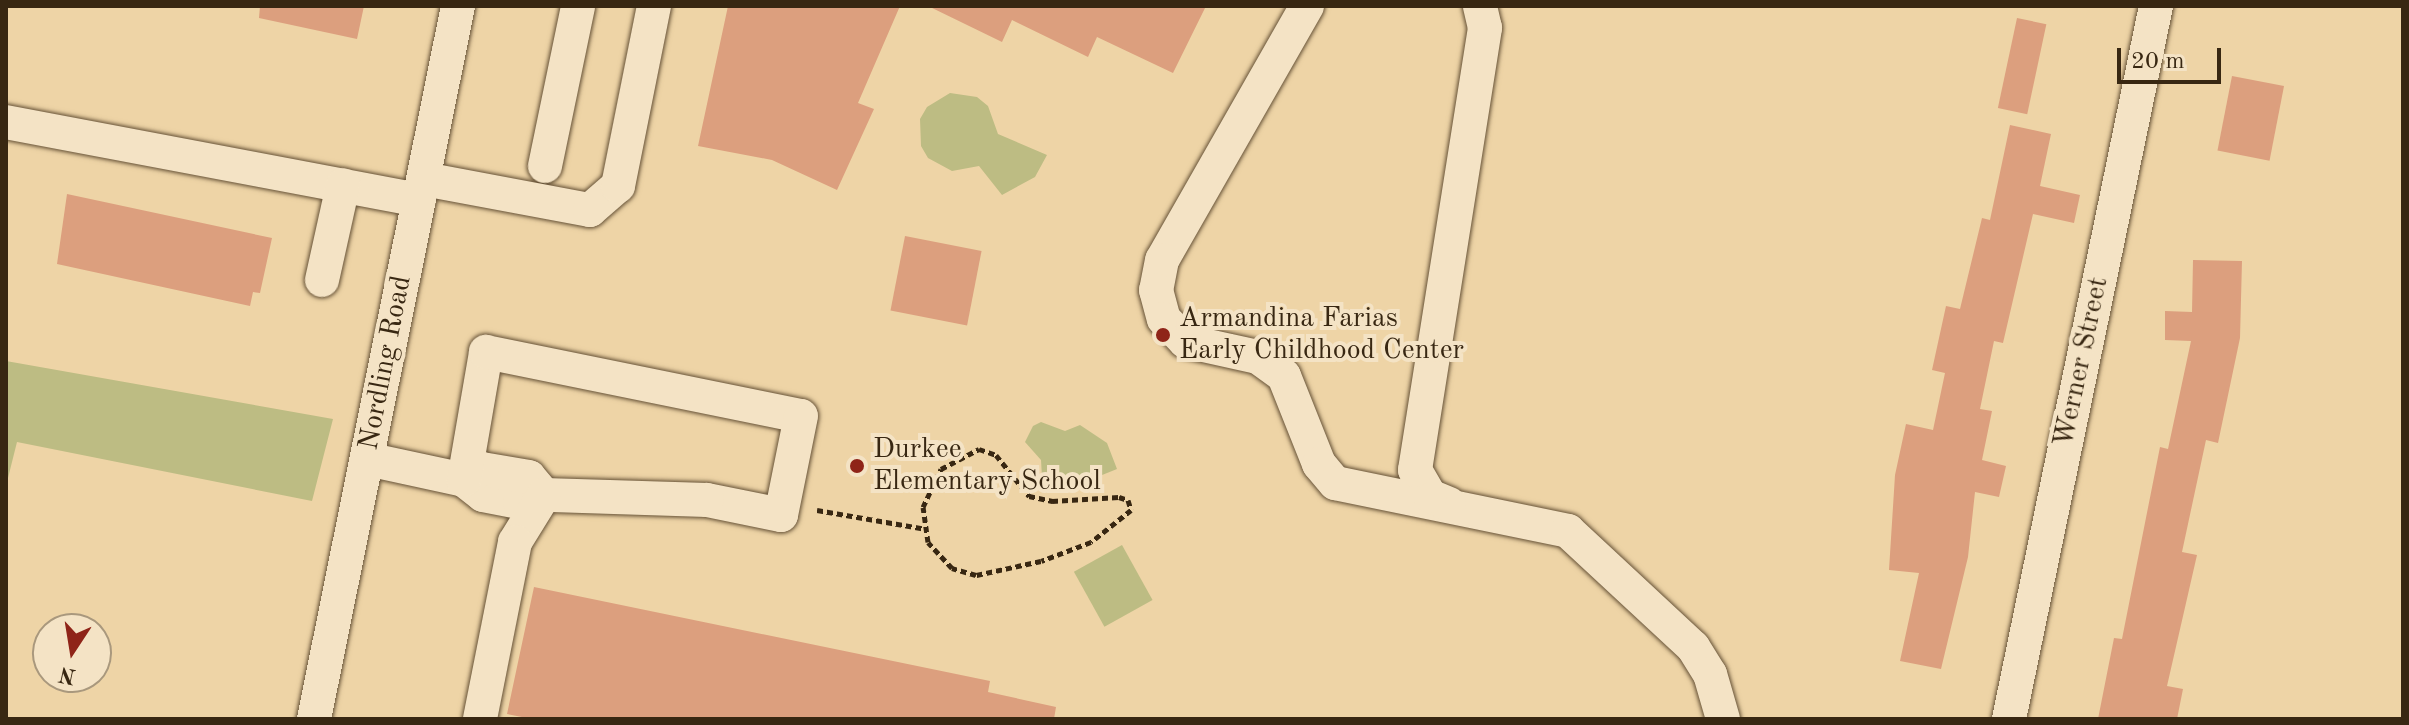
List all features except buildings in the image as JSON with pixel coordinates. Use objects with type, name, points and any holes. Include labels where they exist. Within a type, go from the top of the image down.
[{"type":"street","name":"Nordling Road","points":[[314,719],[458,6]]},
{"type":"street","points":[[545,166],[578,6]]},
{"type":"street","points":[[6,122],[343,185],[422,190],[590,210],[618,186],[654,6]]},
{"type":"street","points":[[1307,6],[1162,260],[1158,305],[1164,319],[1185,341],[1258,357],[1284,376],[1319,464],[1335,483],[1449,504],[1568,531],[1693,647],[1710,674],[1723,719]]},
{"type":"street","points":[[1449,504],[1430,496],[1415,470],[1485,28],[1480,6]]},
{"type":"street","name":"Werner Street","points":[[2009,719],[2156,6]]},
{"type":"street","points":[[322,280],[343,185]]},
{"type":"street","points":[[367,459],[464,480],[482,469],[529,477],[544,495],[707,500],[781,515],[801,416],[486,352],[464,480]]},
{"type":"street","points":[[480,719],[515,542],[544,495]]},
{"type":"path","points":[[979,449],[996,455],[1029,496],[1052,501],[1119,497],[1128,500],[1131,510],[1091,542],[976,575],[952,568],[928,542],[926,529],[923,507],[941,469],[979,449]]},
{"type":"path","points":[[784,505],[926,529]]},
{"type":"shaded area","points":[[950,93],[977,97],[988,106],[998,134],[1047,155],[1035,177],[1002,195],[979,166],[952,171],[928,158],[921,146],[920,119],[927,107]]},
{"type":"shaded area","points":[[6,361],[333,419],[312,501],[17,442],[6,486]]},
{"type":"shaded area","points":[[1041,422],[1065,431],[1080,425],[1107,443],[1117,469],[1060,492],[1042,477],[1041,460],[1025,442],[1033,426]]},
{"type":"shaded area","points":[[1122,545],[1153,600],[1104,627],[1074,572]]},
{"type":"place","name":"Armandina Farias Early Childhood Center","points":[[1163,335]]},
{"type":"place","name":"Durkee Elementary School","points":[[857,466]]}]
